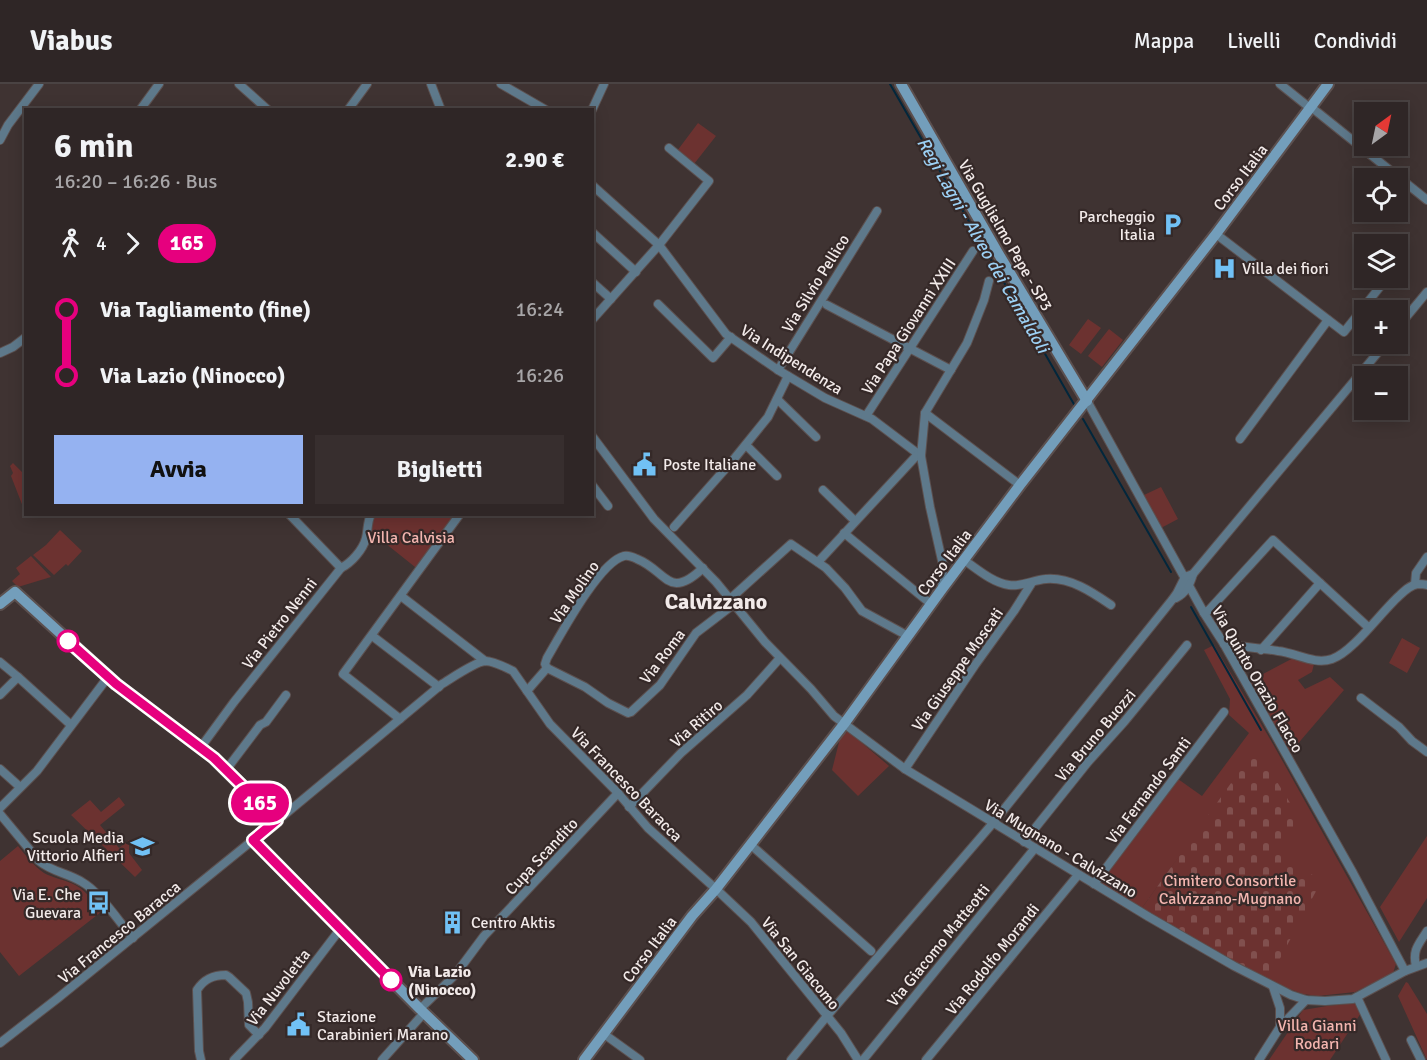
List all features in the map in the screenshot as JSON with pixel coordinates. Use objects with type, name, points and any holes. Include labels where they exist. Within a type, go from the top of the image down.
[{"type":"street","points":[[0,140],[8,125],[39,84]]},
{"type":"street","points":[[141,108],[159,84]]},
{"type":"street","points":[[239,84],[266,108]]},
{"type":"street","points":[[349,108],[367,84]]},
{"type":"street","points":[[431,84],[440,108]]},
{"type":"street","points":[[501,84],[543,108]]},
{"type":"street","points":[[593,108],[604,84]]},
{"type":"street","name":"Via Guglielmo Pepe - SP3","points":[[901,84],[998,253],[1087,401]]},
{"type":"street","points":[[1280,84],[1427,200]]},
{"type":"street","name":"Corso Italia","points":[[584,1060],[692,916],[751,845],[844,724],[1020,485],[1216,234],[1328,84]]},
{"type":"street","points":[[594,318],[659,245],[709,181],[669,148]]},
{"type":"street","name":"Via Indipendenza","points":[[594,187],[659,245],[708,312],[731,338],[825,398],[872,419],[920,455]]},
{"type":"street","name":"Via Silvio Pellico","points":[[778,370],[877,212]]},
{"type":"street","points":[[594,234],[636,272]]},
{"type":"street","points":[[1216,234],[1344,332],[1379,288]]},
{"type":"street","name":"Via Papa Giovanni XXIII","points":[[866,416],[973,251]]},
{"type":"street","points":[[942,589],[943,565],[920,455],[925,413],[966,343],[984,300],[989,281]]},
{"type":"street","points":[[594,284],[611,299]]},
{"type":"street","points":[[1408,315],[1427,292]]},
{"type":"street","points":[[658,304],[713,358],[731,338]]},
{"type":"street","points":[[827,305],[951,370]]},
{"type":"street","points":[[1240,439],[1328,320]]},
{"type":"street","points":[[0,353],[24,338]]},
{"type":"street","points":[[791,1060],[993,823],[1176,596],[1189,585],[1193,574],[1377,354]]},
{"type":"street","points":[[671,531],[768,417],[788,376]]},
{"type":"street","points":[[777,399],[816,437]]},
{"type":"street","name":"Via Quinto Orazio Flacco","points":[[1087,401],[1204,613],[1224,644],[1348,863],[1405,971]]},
{"type":"street","points":[[925,413],[1020,485]]},
{"type":"street","name":"Via Mugnano - Calvizzano","points":[[594,439],[654,519],[671,531],[834,717],[905,769],[1207,951],[1291,995],[1306,1000],[1350,999],[1405,971],[1427,963]]},
{"type":"street","points":[[746,445],[777,476]]},
{"type":"street","points":[[818,562],[920,455]]},
{"type":"street","points":[[594,488],[608,506]]},
{"type":"street","points":[[823,490],[855,522]]},
{"type":"street","points":[[291,516],[341,568]]},
{"type":"street","name":"Via Pietro Nenni","points":[[201,747],[341,568],[351,562],[366,540],[370,516]]},
{"type":"street","points":[[400,718],[343,674],[459,516]]},
{"type":"street","points":[[844,533],[931,604]]},
{"type":"street","points":[[1204,613],[1273,540],[1368,627]]},
{"type":"street","points":[[732,602],[791,544],[826,568],[862,611],[908,636]]},
{"type":"street","name":"Via Molino","points":[[547,668],[545,664],[547,658],[568,621],[592,585],[617,559],[628,556],[635,558],[648,565],[663,579],[678,583],[686,582],[703,568]]},
{"type":"street","points":[[1415,584],[1416,573],[1427,557]]},
{"type":"street","name":"Via Giuseppe Moscati","points":[[964,560],[1006,585],[1031,584]]},
{"type":"street","points":[[1176,596],[1185,577],[1193,574]]},
{"type":"street","name":"Via Giuseppe Moscati","points":[[905,769],[1031,584],[1035,581],[1058,579],[1085,589],[1111,605]]},
{"type":"street","points":[[1261,650],[1320,583]]},
{"type":"street","points":[[1224,644],[1288,652],[1318,660],[1333,658],[1343,654],[1404,591],[1415,584],[1427,585]]},
{"type":"street","points":[[0,604],[15,592],[108,677],[201,747],[277,820]]},
{"type":"street","name":"Via Francesco Baracca","points":[[401,596],[485,661],[513,671],[550,724],[618,793],[648,828],[716,889]]},
{"type":"street","points":[[1176,596],[1197,599]]},
{"type":"street","name":"Via Roma","points":[[547,668],[585,687],[608,703],[628,713],[631,712],[660,685],[696,633],[732,602]]},
{"type":"street","points":[[373,636],[439,687]]},
{"type":"street","name":"Via Bruno Buozzi","points":[[1024,842],[1187,645]]},
{"type":"street","name":"Via Ritiro","points":[[629,807],[681,753],[747,695],[780,658]]},
{"type":"street","points":[[473,1060],[253,840],[439,687],[470,667],[485,661]]},
{"type":"street","points":[[0,662],[71,725]]},
{"type":"street","points":[[527,691],[547,668]]},
{"type":"street","points":[[0,695],[18,677]]},
{"type":"street","points":[[0,808],[37,771],[108,677]]},
{"type":"street","points":[[226,770],[286,695]]},
{"type":"street","points":[[1361,698],[1400,726],[1412,741],[1427,752]]},
{"type":"street","name":"Via Fernando Santi","points":[[1094,884],[1224,712]]},
{"type":"street","points":[[0,769],[20,788]]},
{"type":"street","name":"Cupa Scandito","points":[[382,1060],[455,975],[484,936],[618,793]]},
{"type":"street","points":[[0,814],[39,861],[46,867],[80,880],[90,888],[133,938]]},
{"type":"street","name":"Via Francesco Baracca","points":[[2,1041],[253,840]]},
{"type":"street","points":[[751,845],[871,951]]},
{"type":"street","name":"Via Giacomo Matteotti","points":[[863,1060],[1035,848]]},
{"type":"street","name":"Via Rodolfo Morandi","points":[[926,1060],[1078,875]]},
{"type":"street","name":"Via San Giacomo","points":[[716,889],[751,922],[841,1034],[858,1060]]},
{"type":"street","name":"Via Nuvoletta","points":[[234,1060],[259,1035],[341,928]]},
{"type":"street","points":[[1416,966],[1415,950],[1427,931]]},
{"type":"street","points":[[201,1060],[197,990],[201,983],[211,976],[226,975],[244,989],[248,1002],[249,1025],[259,1035]]},
{"type":"street","points":[[1273,987],[1280,1008],[1280,1027]]},
{"type":"street","points":[[1280,1008],[1291,995]]},
{"type":"street","points":[[1291,995],[1292,1014]]},
{"type":"street","points":[[1357,997],[1386,1060]]},
{"type":"street","points":[[1259,1060],[1280,1027],[1306,1000]]},
{"type":"street","points":[[604,1034],[640,1060]]},
{"type":"street","points":[[1411,1040],[1421,1060]]},
{"type":"green space","points":[[698,123],[716,136],[694,164],[677,151]]},
{"type":"green space","points":[[1088,319],[1101,328],[1081,354],[1069,345]]},
{"type":"green space","points":[[1109,329],[1123,340],[1102,367],[1088,356]]},
{"type":"green space","points":[[13,463],[24,474],[24,509],[11,476],[13,473],[10,466]]},
{"type":"green space","points":[[1161,487],[1178,519],[1161,528],[1144,495]]},
{"type":"green space","name":"Villa Calvisia","points":[[376,516],[455,516],[417,567],[370,531],[369,525]]},
{"type":"green space","points":[[60,530],[82,551],[68,566],[66,564],[54,575],[33,555]]},
{"type":"green space","points":[[31,556],[51,577],[18,587],[12,581],[20,574],[16,568]]},
{"type":"green space","points":[[1402,638],[1420,648],[1407,673],[1389,663]]},
{"type":"green space","points":[[1214,645],[1273,744],[1396,964],[1393,973],[1355,992],[1318,996],[1303,994],[1268,981],[1181,854],[1142,908],[1103,885],[1102,879],[1178,779],[1202,796],[1249,733],[1229,715],[1230,699],[1204,650]]},
{"type":"green space","points":[[1299,655],[1315,660],[1312,672],[1298,680],[1305,689],[1330,677],[1344,690],[1289,754],[1248,682]]},
{"type":"green space","points":[[848,731],[889,766],[858,796],[832,770],[840,738]]},
{"type":"green space","name":"Cimitero Consortile Calvizzano-Mugnano","points":[[1256,748],[1300,819],[1281,849],[1285,852],[1282,858],[1322,880],[1268,981],[1200,944],[1201,942],[1142,908]]},
{"type":"green space","points":[[119,797],[125,805],[100,825],[119,848],[129,840],[129,853],[142,870],[135,877],[71,815],[90,800],[101,812]]},
{"type":"green space","points":[[1427,836],[1427,898],[1399,942],[1380,907]]},
{"type":"green space","points":[[18,846],[44,873],[71,883],[84,891],[101,912],[19,976],[0,952],[0,861]]},
{"type":"green space","points":[[1406,982],[1427,1014],[1427,1060],[1398,996]]},
{"type":"green space","name":"Villa Gianni Rodari","points":[[1355,1003],[1361,1013],[1330,1060],[1269,1060],[1303,1010]]},
{"type":"waterway","name":"Regi Lagni - Alveo dei Camaldoli","points":[[890,84],[1075,406]]},
{"type":"waterway","name":"Regi Lagni - Alveo dei Camaldoli","points":[[1083,419],[1171,572]]},
{"type":"waterway","name":"Regi Lagni - Alveo dei Camaldoli","points":[[1191,607],[1261,730]]},
{"type":"bus line","name":"165","points":[[68,641],[116,684],[214,758],[277,820],[253,840],[391,980]]},
{"type":"place","name":"Parcheggio Italia","points":[[1173,225]]},
{"type":"place","name":"Villa dei fiori","points":[[1224,268]]},
{"type":"place","name":"Poste Italiane","points":[[645,464]]},
{"type":"place","name":"Scuola Media Vittorio Alfieri","points":[[142,846]]},
{"type":"place","name":"Via E. Che Guevara","points":[[99,903]]},
{"type":"place","name":"Centro Aktis","points":[[453,922]]},
{"type":"place","name":"Via Lazio (Ninocco)","points":[[391,980]]},
{"type":"place","name":"Stazione Carabinieri Marano","points":[[299,1025]]},
{"type":"district","name":"Calvizzano","points":[[716,601]]}]
